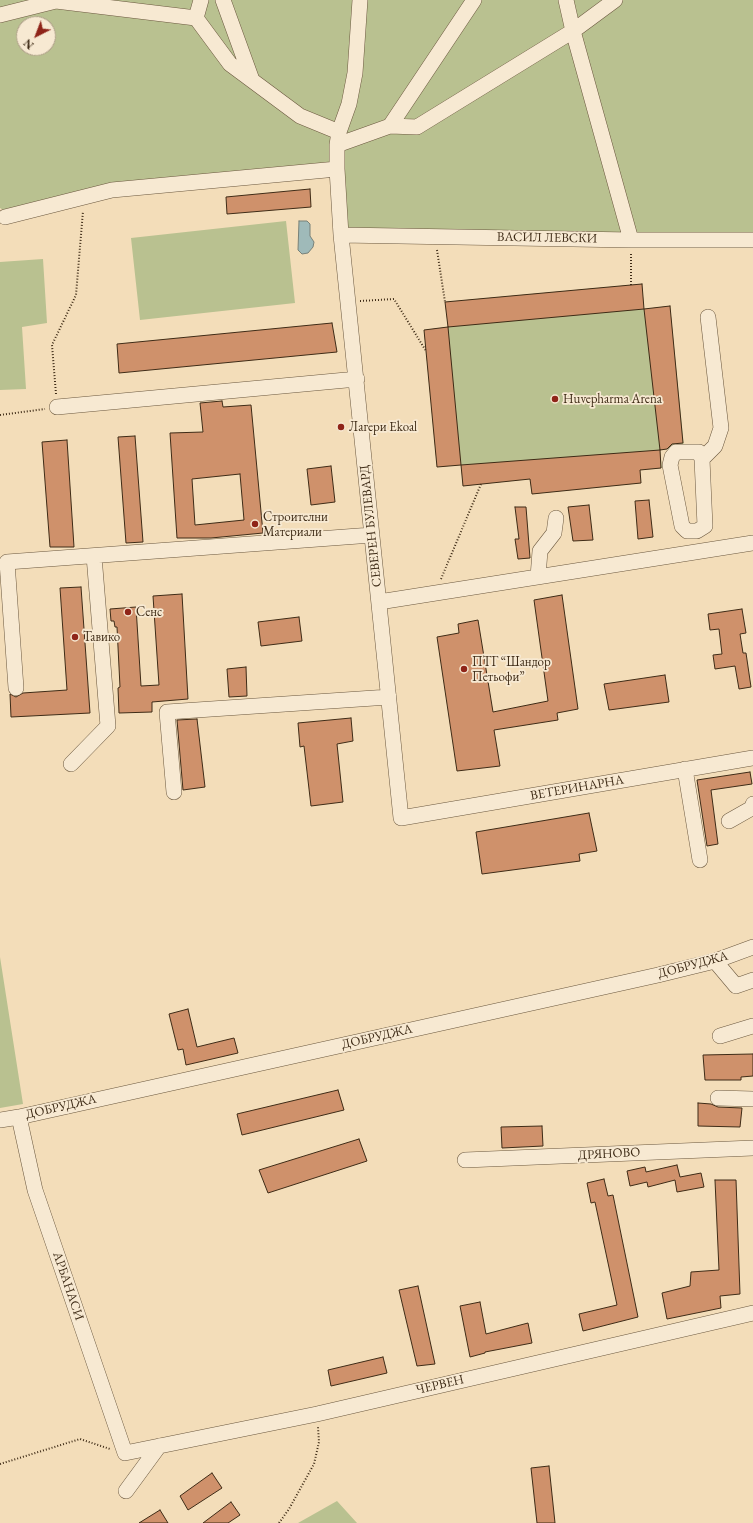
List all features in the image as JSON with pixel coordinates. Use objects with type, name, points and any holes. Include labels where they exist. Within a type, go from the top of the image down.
[{"type":"street","points":[[196,18],[201,0]]},
{"type":"street","points":[[223,0],[252,80]]},
{"type":"street","name":"СЕВЕРЕН БУЛЕВАРД","points":[[360,0],[355,73],[349,104],[338,138],[337,169],[341,235],[401,818]]},
{"type":"street","points":[[390,126],[474,0]]},
{"type":"street","points":[[566,0],[631,240]]},
{"type":"street","points":[[0,15],[55,1],[196,18],[230,64],[300,116],[338,138],[390,126],[417,127],[573,30],[615,0]]},
{"type":"street","points":[[5,217],[112,190],[337,169]]},
{"type":"street","name":"ВАСИЛ ЛЕВСКИ","points":[[341,235],[631,240],[753,240]]},
{"type":"street","points":[[702,459],[715,446],[721,428],[708,317]]},
{"type":"street","points":[[57,407],[356,379]]},
{"type":"street","points":[[676,452],[699,452],[702,459],[705,526],[697,531],[687,532],[682,526],[670,465],[672,457],[676,452]]},
{"type":"street","points":[[538,577],[540,551],[554,533],[556,518]]},
{"type":"street","points":[[697,531],[702,551]]},
{"type":"street","points":[[16,688],[7,562],[372,535]]},
{"type":"street","points":[[379,602],[753,543]]},
{"type":"street","points":[[71,764],[108,726],[94,556]]},
{"type":"street","points":[[174,792],[167,712],[389,697]]},
{"type":"street","name":"ВЕТЕРИНАРНА","points":[[401,818],[753,758]]},
{"type":"street","points":[[685,769],[700,860]]},
{"type":"street","points":[[729,821],[752,808],[753,804]]},
{"type":"street","name":"ДОБРУДЖА","points":[[0,1120],[642,978],[715,961],[753,947]]},
{"type":"street","points":[[715,961],[736,986],[753,980]]},
{"type":"street","points":[[720,1036],[753,1026]]},
{"type":"street","points":[[718,1098],[753,1099]]},
{"type":"street","name":"АРБАНАСИ","points":[[19,1117],[35,1190],[125,1454]]},
{"type":"street","name":"ДРЯНОВО","points":[[465,1160],[753,1148]]},
{"type":"street","name":"ЧЕРВЕН","points":[[125,1454],[317,1414],[753,1313]]},
{"type":"street","points":[[126,1491],[159,1446]]},
{"type":"path","points":[[0,416],[57,407],[52,344],[76,295],[82,213],[93,195]]},
{"type":"path","points":[[435,237],[446,302]]},
{"type":"path","points":[[631,240],[631,285]]},
{"type":"path","points":[[348,301],[394,299],[426,351]]},
{"type":"path","points":[[436,593],[481,484]]},
{"type":"path","points":[[279,1523],[289,1509],[314,1464],[319,1442],[317,1414]]},
{"type":"path","points":[[0,1464],[80,1439],[125,1454]]},
{"type":"green space","points":[[0,0],[753,0],[753,237],[346,237],[340,165],[5,211],[0,208]]},
{"type":"green space","points":[[286,221],[295,303],[140,320],[131,238]]},
{"type":"green space","points":[[43,259],[47,323],[22,327],[26,389],[0,390],[0,262]]},
{"type":"green space","name":"Huvepharma Arena","points":[[642,284],[644,309],[670,306],[684,447],[660,450],[662,468],[640,470],[641,483],[532,494],[530,479],[463,486],[461,465],[437,467],[424,330],[448,327],[445,302]]},
{"type":"green space","points":[[0,957],[23,1104],[0,1108]]},
{"type":"green space","points":[[337,1501],[357,1523],[298,1523]]},
{"type":"water","points":[[299,221],[307,221],[310,224],[310,236],[314,242],[313,247],[308,253],[302,254],[298,250]]},
{"type":"building","points":[[310,189],[311,207],[227,214],[226,197]]},
{"type":"building","points":[[642,284],[644,309],[448,327],[445,302]]},
{"type":"building","points":[[670,306],[683,443],[672,444],[667,449],[660,450],[644,309]]},
{"type":"building","points":[[332,323],[337,352],[119,373],[117,344]]},
{"type":"building","points":[[448,327],[461,465],[437,467],[424,330]]},
{"type":"building","points":[[222,401],[223,407],[251,405],[263,533],[211,538],[177,538],[170,433],[203,432],[200,403]],"holes":[[[240,474],[244,520],[195,525],[192,479]]]},
{"type":"building","points":[[135,436],[143,542],[126,543],[118,437]]},
{"type":"building","points":[[67,440],[74,547],[50,547],[42,442]]},
{"type":"building","points":[[660,450],[661,468],[640,470],[641,483],[532,494],[530,479],[463,486],[461,465]]},
{"type":"building","points":[[331,466],[335,502],[311,505],[307,469]]},
{"type":"building","points":[[649,500],[653,537],[638,539],[635,501]]},
{"type":"building","points":[[589,505],[593,540],[573,541],[568,507]]},
{"type":"building","points":[[515,507],[526,507],[530,558],[518,559],[515,539],[519,539]]},
{"type":"building","points":[[81,587],[90,713],[11,717],[10,694],[16,697],[23,693],[67,690],[60,588]]},
{"type":"building","points":[[182,594],[188,699],[152,702],[152,712],[119,713],[118,688],[120,687],[117,627],[115,627],[114,621],[111,621],[110,609],[136,607],[141,686],[159,685],[153,596]]},
{"type":"building","name":"ПТГ “Шандор Петьофи”","points":[[562,595],[578,709],[557,713],[558,720],[494,730],[500,766],[457,771],[437,637],[459,633],[458,624],[478,620],[493,712],[548,701],[534,600]]},
{"type":"building","points":[[742,609],[746,633],[740,634],[743,653],[746,653],[751,687],[739,689],[735,666],[715,669],[713,655],[722,654],[719,629],[710,630],[708,614]]},
{"type":"building","points":[[299,617],[302,641],[261,646],[258,622]]},
{"type":"building","points":[[246,667],[247,696],[229,697],[227,669]]},
{"type":"building","points":[[665,675],[669,702],[609,710],[604,684]]},
{"type":"building","points":[[351,718],[353,741],[337,744],[343,802],[311,806],[304,746],[300,747],[298,723]]},
{"type":"building","points":[[197,719],[205,787],[183,790],[177,720]]},
{"type":"building","points":[[750,772],[752,784],[711,790],[718,844],[707,846],[697,780]]},
{"type":"building","points":[[589,813],[597,851],[579,854],[580,861],[482,874],[476,832]]},
{"type":"building","points":[[188,1009],[197,1047],[234,1038],[238,1053],[186,1065],[183,1049],[178,1050],[169,1014]]},
{"type":"building","points":[[753,1054],[753,1076],[741,1077],[741,1080],[705,1080],[703,1055]]},
{"type":"building","points":[[338,1090],[344,1110],[242,1135],[237,1114]]},
{"type":"building","points":[[698,1103],[711,1104],[718,1107],[742,1108],[740,1127],[698,1126]]},
{"type":"building","points":[[542,1126],[543,1146],[502,1148],[501,1127]]},
{"type":"building","points":[[359,1139],[367,1161],[268,1193],[259,1170]]},
{"type":"building","points":[[677,1165],[680,1177],[701,1173],[704,1187],[677,1192],[675,1180],[648,1187],[647,1182],[630,1186],[627,1171],[645,1167],[646,1172]]},
{"type":"building","points":[[604,1179],[608,1196],[613,1195],[638,1317],[583,1331],[579,1314],[617,1305],[595,1202],[591,1203],[587,1183]]},
{"type":"building","points":[[715,1180],[736,1180],[740,1294],[720,1296],[721,1308],[667,1319],[662,1293],[690,1286],[691,1272],[719,1270]]},
{"type":"building","points":[[418,1286],[435,1364],[417,1366],[399,1290]]},
{"type":"building","points":[[480,1302],[486,1334],[528,1323],[532,1343],[485,1352],[470,1357],[460,1306]]},
{"type":"building","points":[[383,1357],[387,1373],[331,1386],[328,1370]]},
{"type":"building","points":[[549,1466],[555,1523],[537,1523],[531,1468]]},
{"type":"building","points":[[212,1473],[222,1488],[188,1510],[180,1496]]},
{"type":"building","points":[[231,1502],[240,1515],[228,1523],[203,1523]]},
{"type":"building","points":[[160,1510],[168,1523],[139,1523]]},
{"type":"place","name":"Huvepharma Arena","points":[[555,399]]},
{"type":"place","name":"Лагери Ekoal","points":[[341,427]]},
{"type":"place","name":"Строителни Материали","points":[[255,524]]},
{"type":"place","name":"Сенс","points":[[128,612]]},
{"type":"place","name":"Тавико","points":[[75,637]]},
{"type":"place","name":"ПТГ “Шандор Петьофи”","points":[[464,669]]}]
